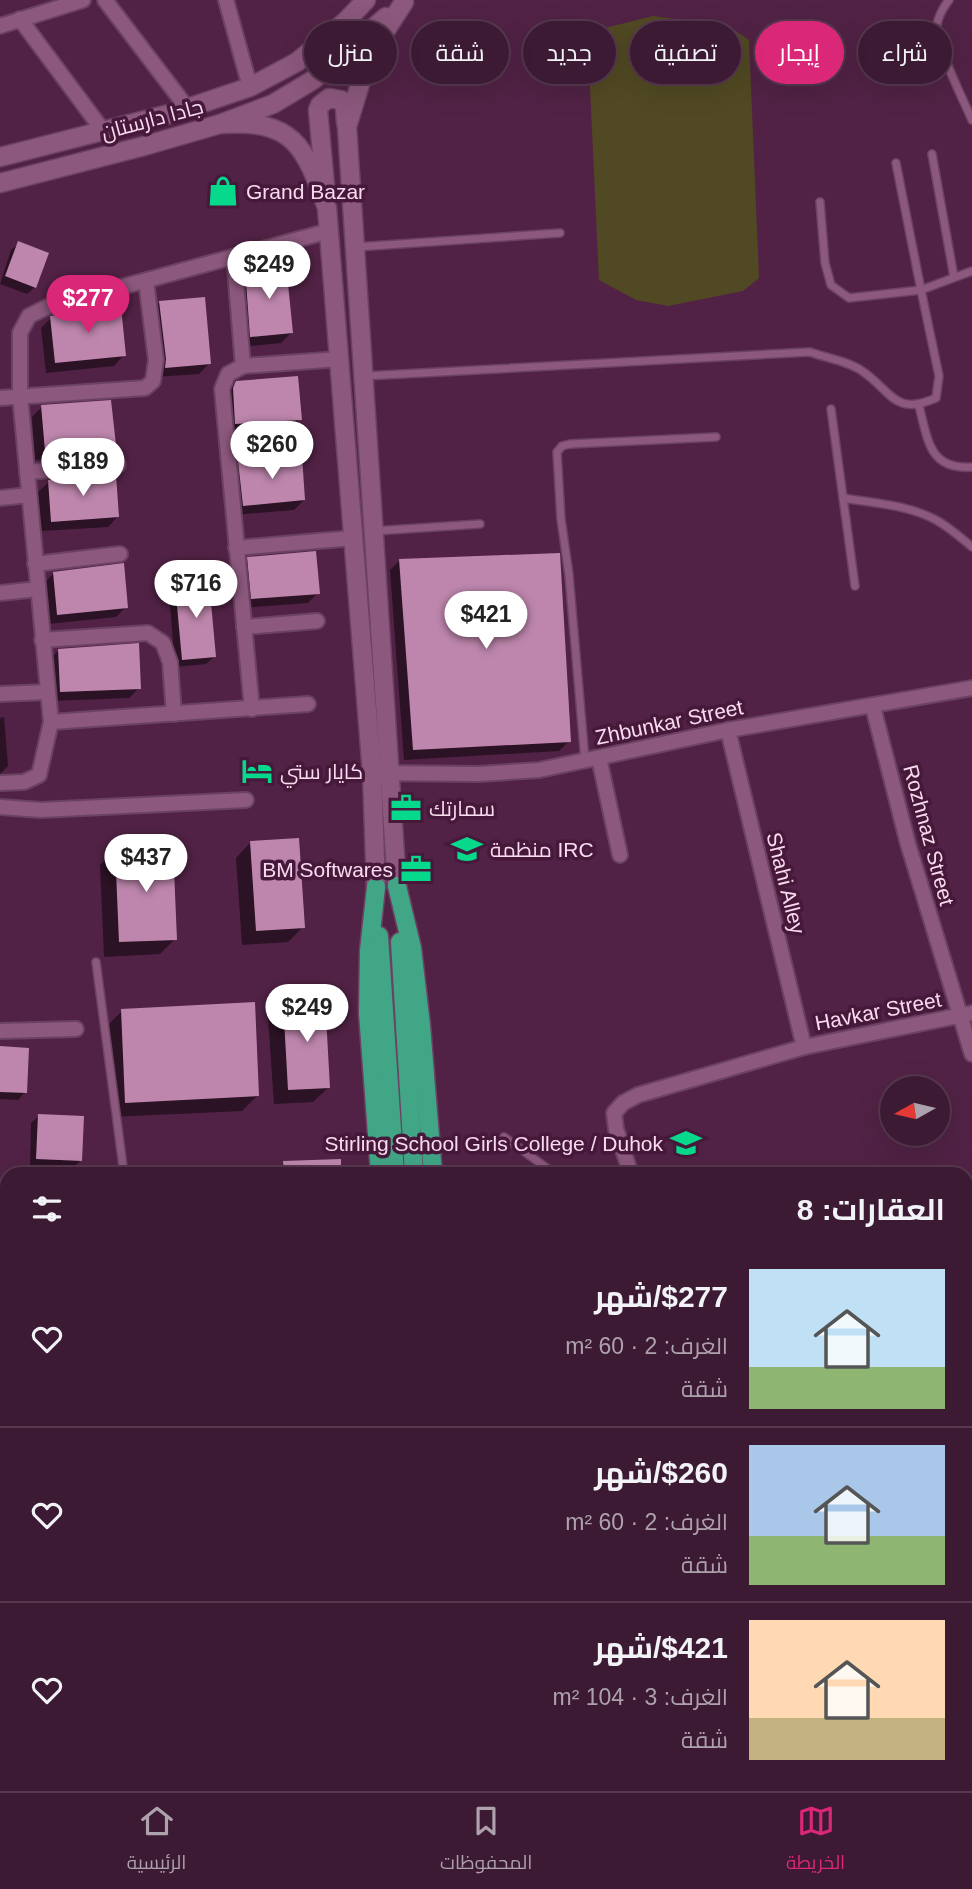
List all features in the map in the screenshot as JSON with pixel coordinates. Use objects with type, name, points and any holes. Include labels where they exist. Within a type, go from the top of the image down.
[{"type":"main road","name":"جادا دارستان","points":[[5,156],[104,132],[250,87],[297,62],[366,0]]},
{"type":"main road","name":"جادا دارستان","points":[[8,181],[220,124],[273,104],[313,80],[405,1]]},
{"type":"main road","points":[[347,127],[368,58],[405,1]]},
{"type":"main road","points":[[379,1167],[368,1013],[380,773],[373,531],[345,107],[341,100],[329,99],[320,105],[318,110],[354,538],[380,773],[397,886],[412,948],[420,1012],[432,1167]]},
{"type":"main road","points":[[220,124],[242,122],[261,125],[288,135],[302,150],[327,208]]},
{"type":"main road","points":[[5,156],[8,181]]},
{"type":"main road","points":[[397,886],[414,1167]]},
{"type":"main road","points":[[376,887],[395,1167]]},
{"type":"street","points":[[0,26],[55,4],[83,0]]},
{"type":"street","points":[[105,0],[188,108]]},
{"type":"street","points":[[226,0],[250,87]]},
{"type":"street","points":[[20,19],[104,132]]},
{"type":"street","points":[[0,783],[24,782],[39,775],[51,722],[20,396],[20,333],[29,316],[47,307],[329,231]]},
{"type":"street","points":[[234,257],[243,366]]},
{"type":"street","points":[[0,398],[145,388],[153,381],[156,360],[146,281]]},
{"type":"street","points":[[252,709],[222,389],[228,374],[243,366],[340,359]]},
{"type":"street","points":[[27,472],[118,464]]},
{"type":"street","points":[[0,498],[29,495]]},
{"type":"street","points":[[236,548],[354,538]]},
{"type":"street","points":[[35,564],[120,554]]},
{"type":"street","points":[[0,593],[38,589]]},
{"type":"street","points":[[244,627],[317,621]]},
{"type":"street","points":[[43,640],[148,633],[163,643],[170,662],[174,714]]},
{"type":"street","name":"Zhbunkar Street","points":[[380,773],[479,774],[539,770],[728,730],[972,688]]},
{"type":"street","points":[[0,694],[47,692]]},
{"type":"street","points":[[51,722],[308,704]]},
{"type":"street","name":"Rozhnaz Street","points":[[873,707],[908,844],[966,1015],[972,1054]]},
{"type":"street","name":"Shahi Alley","points":[[728,730],[804,1047]]},
{"type":"street","points":[[592,760],[620,855]]},
{"type":"street","points":[[0,807],[41,810],[246,800]]},
{"type":"street","name":"Havkar Street","points":[[629,1167],[616,1129],[614,1113],[623,1103],[638,1095],[804,1047],[966,1015]]},
{"type":"street","points":[[0,1031],[76,1028]]},
{"type":"lane","points":[[949,0],[936,26],[940,43],[972,120]]},
{"type":"lane","points":[[932,154],[954,277]]},
{"type":"lane","points":[[364,376],[810,352],[860,370],[894,401],[919,406],[936,398],[939,376],[896,163]]},
{"type":"lane","points":[[820,202],[825,263],[831,285],[849,298],[921,290],[972,271]]},
{"type":"lane","points":[[355,247],[559,233]]},
{"type":"lane","points":[[919,406],[930,447],[943,463],[958,468],[972,467]]},
{"type":"lane","points":[[831,409],[855,586]]},
{"type":"lane","points":[[592,760],[561,519],[557,452],[562,446],[570,444],[716,437]]},
{"type":"lane","points":[[843,498],[904,508],[926,515],[946,526],[972,547]]},
{"type":"lane","points":[[373,531],[480,524]]},
{"type":"lane","points":[[96,962],[123,1167]]},
{"type":"lane","points":[[504,1137],[545,1167]]},
{"type":"shaded area","points":[[653,16],[690,21],[633,21]]},
{"type":"shaded area","points":[[630,22],[630,84],[741,84],[741,35],[749,40],[759,278],[743,291],[668,306],[636,300],[599,280],[590,84],[616,84],[616,25]]},
{"type":"building","points":[[18,241],[49,253],[36,288],[5,276]]},
{"type":"building","points":[[286,264],[293,333],[250,337],[245,268]]},
{"type":"building","points":[[205,297],[211,364],[165,368],[159,301]]},
{"type":"building","points":[[121,307],[126,356],[55,363],[50,316]]},
{"type":"building","points":[[298,376],[302,420],[235,424],[233,388],[236,381]]},
{"type":"building","points":[[111,400],[116,445],[45,451],[41,405]]},
{"type":"building","points":[[302,456],[305,500],[243,506],[238,461]]},
{"type":"building","points":[[116,475],[119,517],[51,522],[48,480]]},
{"type":"building","points":[[316,551],[320,594],[251,599],[247,557]]},
{"type":"building","points":[[560,553],[571,742],[413,750],[399,559]]},
{"type":"building","points":[[124,563],[128,608],[57,615],[53,572]]},
{"type":"building","points":[[209,581],[216,657],[182,660],[175,584]]},
{"type":"building","points":[[139,643],[141,689],[60,692],[58,649]]},
{"type":"building","points":[[299,838],[305,928],[256,931],[250,841]]},
{"type":"building","points":[[173,846],[177,940],[119,942],[115,848]]},
{"type":"building","points":[[325,998],[330,1088],[288,1090],[283,1001]]},
{"type":"building","points":[[255,1002],[259,1096],[125,1103],[121,1009]]},
{"type":"building","points":[[0,1046],[29,1048],[27,1093],[0,1092]]},
{"type":"building","points":[[38,1114],[84,1116],[82,1161],[36,1159]]},
{"type":"building","points":[[341,1159],[341,1167],[283,1167],[283,1161]]},
{"type":"place","name":"Grand Bazar","points":[[223,191]]},
{"type":"place","name":"كايار ستي","points":[[257,771]]},
{"type":"place","name":"سمارتك","points":[[406,808]]},
{"type":"place","name":"منظمة IRC","points":[[467,849]]},
{"type":"place","name":"BM Softwares","points":[[416,869]]},
{"type":"place","name":"Stirling School Girls College / Duhok","points":[[686,1143]]}]
